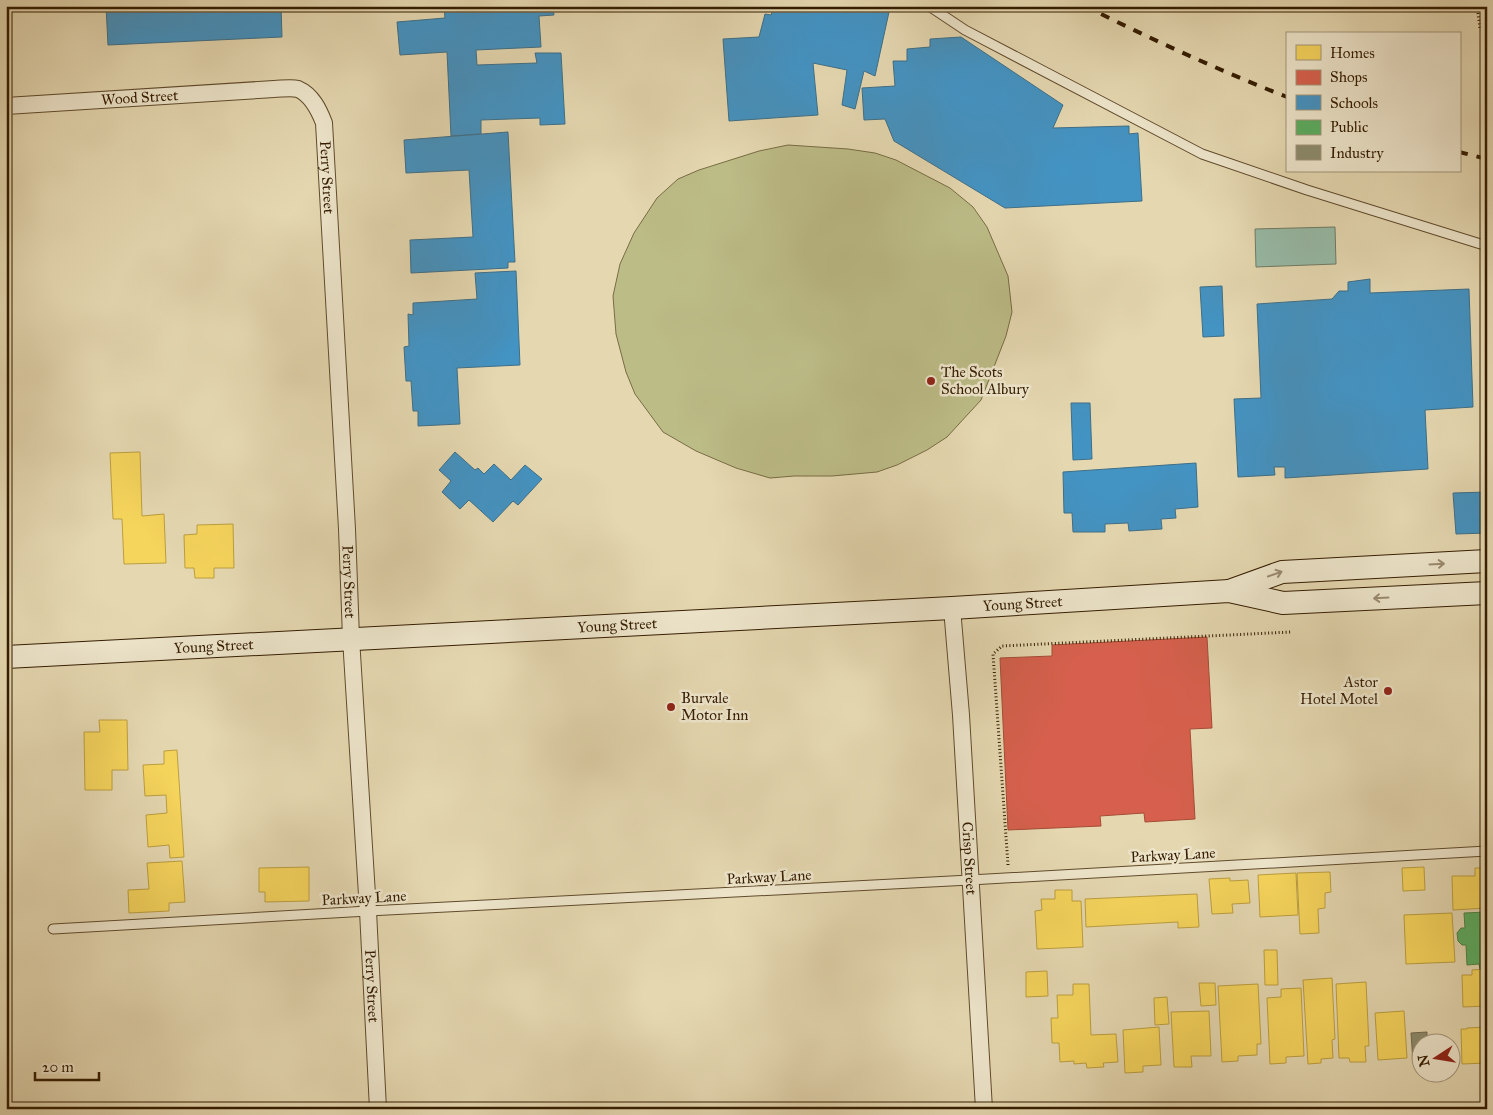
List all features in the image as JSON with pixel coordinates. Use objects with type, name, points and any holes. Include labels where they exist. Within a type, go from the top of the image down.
[{"type":"main road","name":"Young Street","points":[[1229,591],[1282,572],[1487,561]]},
{"type":"main road","name":"Young Street","points":[[6,657],[952,608],[1229,591],[1283,603],[1487,593]]},
{"type":"street","name":"Wood Street","points":[[6,106],[274,89]]},
{"type":"street","name":"Perry Street","points":[[274,89],[297,89],[310,97],[318,108],[324,123],[378,1109]]},
{"type":"street","name":"Crisp Street","points":[[952,608],[961,716],[984,1109]]},
{"type":"lane","points":[[929,6],[965,30],[1202,154],[1306,190],[1487,246]]},
{"type":"lane","name":"Parkway Lane","points":[[53,929],[1487,851]]},
{"type":"path","points":[[1477,6],[1480,28],[1487,34]]},
{"type":"path","points":[[1009,878],[993,654],[1002,646],[1291,632]]},
{"type":"shaded area","points":[[788,145],[848,149],[875,153],[896,160],[950,188],[973,207],[987,227],[1008,276],[1012,312],[1006,336],[981,400],[947,437],[927,450],[897,465],[877,472],[770,478],[736,468],[696,451],[663,432],[635,394],[626,372],[616,334],[613,296],[620,264],[634,233],[657,198],[678,179],[699,170],[759,151]]},
{"type":"shaded area","points":[[1335,227],[1336,264],[1256,267],[1255,229]]},
{"type":"building: Homes","points":[[140,452],[142,516],[164,514],[166,563],[124,564],[122,519],[113,519],[110,453]]},
{"type":"building: Homes","points":[[233,524],[234,568],[214,568],[214,578],[195,578],[194,568],[185,568],[184,535],[197,534],[197,525]]},
{"type":"building: Homes","points":[[99,720],[127,720],[128,770],[112,770],[112,790],[85,790],[84,732],[100,732]]},
{"type":"building: Homes","points":[[177,750],[184,857],[170,858],[169,845],[148,847],[146,815],[167,813],[166,795],[145,796],[143,765],[164,764],[164,751]]},
{"type":"building: Homes","points":[[182,861],[185,902],[169,903],[169,911],[129,913],[128,890],[149,889],[147,863]]},
{"type":"building: Homes","points":[[309,867],[309,901],[265,902],[265,892],[259,892],[259,868]]},
{"type":"building: Homes","points":[[1424,867],[1425,890],[1403,891],[1402,868]]},
{"type":"building: Homes","points":[[1475,868],[1487,868],[1487,908],[1453,910],[1452,876],[1475,876]]},
{"type":"building: Homes","points":[[1330,872],[1331,892],[1325,893],[1325,908],[1318,909],[1319,933],[1300,934],[1297,873]]},
{"type":"building: Homes","points":[[1296,873],[1298,915],[1260,917],[1258,875]]},
{"type":"building: Homes","points":[[1230,878],[1230,881],[1248,880],[1250,903],[1232,904],[1233,913],[1212,914],[1209,879]]},
{"type":"building: Homes","points":[[1055,890],[1072,890],[1072,901],[1081,901],[1083,947],[1037,949],[1035,911],[1042,910],[1041,899],[1055,899]]},
{"type":"building: Homes","points":[[1197,894],[1199,927],[1178,928],[1178,922],[1086,927],[1085,899]]},
{"type":"building: Homes","points":[[1452,913],[1455,962],[1406,964],[1404,915]]},
{"type":"building: Homes","points":[[1264,950],[1277,950],[1278,985],[1265,985]]},
{"type":"building: Homes","points":[[1487,969],[1487,1006],[1463,1007],[1462,975],[1472,975],[1472,970]]},
{"type":"building: Homes","points":[[1047,971],[1048,996],[1026,997],[1026,972]]},
{"type":"building: Homes","points":[[1332,978],[1335,1039],[1332,1040],[1333,1058],[1321,1059],[1321,1063],[1308,1064],[1303,980]]},
{"type":"building: Homes","points":[[1366,982],[1369,1046],[1365,1046],[1366,1062],[1350,1062],[1349,1058],[1339,1058],[1336,984]]},
{"type":"building: Homes","points":[[1199,983],[1215,983],[1216,1005],[1201,1006]]},
{"type":"building: Homes","points":[[1073,984],[1089,984],[1091,1035],[1116,1034],[1118,1062],[1103,1063],[1104,1067],[1087,1068],[1086,1063],[1074,1064],[1074,1061],[1060,1062],[1059,1043],[1052,1043],[1051,1018],[1058,1018],[1057,995],[1073,995]]},
{"type":"building: Homes","points":[[1258,984],[1261,1044],[1257,1044],[1257,1055],[1238,1056],[1238,1061],[1222,1062],[1218,986]]},
{"type":"building: Homes","points":[[1301,988],[1304,1056],[1286,1057],[1286,1063],[1270,1064],[1267,998],[1281,997],[1281,989]]},
{"type":"building: Homes","points":[[1167,997],[1169,1024],[1155,1025],[1154,998]]},
{"type":"building: Homes","points":[[1209,1011],[1211,1056],[1191,1056],[1192,1067],[1174,1067],[1171,1012]]},
{"type":"building: Homes","points":[[1404,1011],[1407,1058],[1378,1060],[1375,1013]]},
{"type":"building: Homes","points":[[1159,1027],[1161,1065],[1143,1066],[1143,1072],[1125,1073],[1123,1030]]},
{"type":"building: Homes","points":[[1487,1027],[1487,1063],[1462,1064],[1461,1029]]},
{"type":"building: Shops","points":[[1207,637],[1212,728],[1190,729],[1195,819],[1145,822],[1144,813],[1100,816],[1101,826],[1008,830],[1000,658],[1052,656],[1052,645]]},
{"type":"building: Schools","points":[[106,6],[281,6],[282,37],[108,45]]},
{"type":"building: Schools","points":[[444,6],[553,6],[554,15],[539,16],[541,47],[476,50],[477,65],[537,63],[535,53],[561,53],[565,124],[540,125],[540,118],[481,120],[481,134],[451,136],[447,52],[400,55],[397,22],[445,18]]},
{"type":"building: Schools","points":[[774,6],[866,6],[889,12],[875,76],[864,71],[855,109],[842,105],[847,70],[813,63],[818,115],[729,121],[723,39],[759,37],[765,14],[771,15]]},
{"type":"building: Schools","points":[[961,37],[1063,105],[1053,128],[1129,126],[1129,134],[1138,133],[1142,201],[1005,208],[894,141],[885,119],[864,120],[862,88],[895,86],[893,61],[907,61],[907,49],[930,47],[930,39]]},
{"type":"building: Schools","points":[[508,132],[515,262],[508,262],[508,268],[411,273],[410,240],[473,237],[469,170],[406,173],[404,140]]},
{"type":"building: Schools","points":[[516,271],[520,365],[457,368],[460,424],[418,426],[418,411],[413,411],[411,381],[406,381],[404,347],[409,346],[408,314],[413,315],[413,303],[477,299],[475,273]]},
{"type":"building: Schools","points":[[1370,279],[1370,293],[1469,289],[1473,407],[1425,410],[1428,469],[1285,478],[1285,467],[1274,467],[1275,475],[1238,477],[1234,399],[1261,398],[1257,304],[1332,299],[1339,291],[1348,291],[1348,282]]},
{"type":"building: Schools","points":[[1222,286],[1224,336],[1203,337],[1200,287]]},
{"type":"building: Schools","points":[[1071,403],[1090,403],[1092,459],[1073,460]]},
{"type":"building: Schools","points":[[455,452],[475,470],[478,468],[484,474],[494,464],[511,480],[525,465],[542,479],[518,505],[513,501],[493,522],[469,500],[460,509],[442,492],[451,481],[439,470]]},
{"type":"building: Schools","points":[[1196,463],[1198,507],[1175,509],[1176,518],[1161,519],[1162,529],[1129,531],[1128,523],[1105,524],[1105,532],[1073,532],[1072,513],[1064,513],[1063,472]]},
{"type":"building: Schools","points":[[1487,492],[1487,533],[1456,534],[1453,493]]},
{"type":"building: Public","points":[[1487,912],[1487,968],[1480,969],[1479,964],[1467,965],[1466,945],[1462,945],[1458,941],[1457,933],[1461,928],[1465,928],[1464,913]]},
{"type":"railway","points":[[1085,6],[1185,54],[1286,97]]},
{"type":"railway","points":[[1460,152],[1487,159]]},
{"type":"place","name":"The Scots School Albury","points":[[931,381]]},
{"type":"place","name":"Astor Hotel Motel","points":[[1388,691]]},
{"type":"place","name":"Burvale Motor Inn","points":[[671,707]]}]
